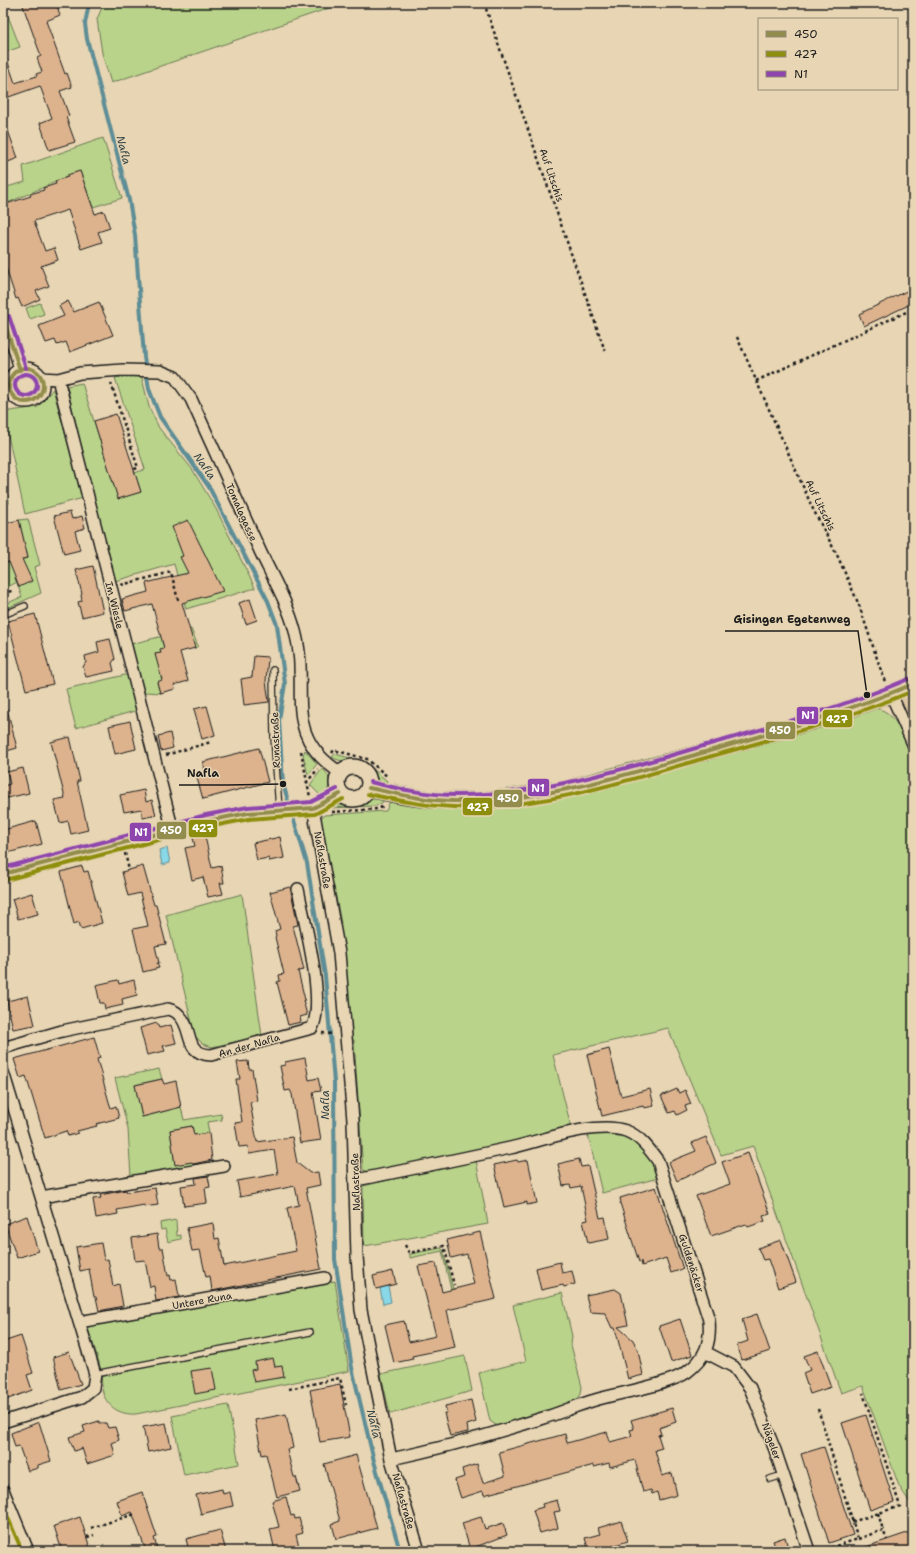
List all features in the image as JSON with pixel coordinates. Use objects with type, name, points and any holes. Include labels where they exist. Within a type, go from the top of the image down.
[{"type":"street","points":[[3,318],[20,370]]},
{"type":"street","points":[[29,369],[34,371],[41,378],[43,383],[41,393],[33,400],[23,402],[7,395],[12,377],[20,370],[29,369]]},
{"type":"street","name":"Tomalagasse","points":[[41,378],[58,379],[80,373],[130,370],[154,371],[167,373],[176,377],[191,399],[295,630],[301,673],[300,715],[304,733],[314,751],[340,773]]},
{"type":"street","name":"Im Wiesle","points":[[58,379],[173,831]]},
{"type":"street","points":[[369,788],[388,793],[435,800],[477,801],[534,795],[605,780],[820,719],[888,689],[913,684]]},
{"type":"street","points":[[888,689],[913,744]]},
{"type":"street","points":[[350,767],[361,769],[368,777],[369,788],[364,796],[359,799],[349,799],[340,794],[337,783],[340,773],[350,767]]},
{"type":"street","points":[[3,874],[207,821],[248,813],[313,808],[340,794]]},
{"type":"street","name":"Naflastraße","points":[[313,808],[339,953],[353,1113],[357,1256],[361,1310],[391,1459],[419,1551]]},
{"type":"street","name":"An der Nafla","points":[[3,1048],[62,1031],[168,1009],[179,1014],[185,1022],[193,1049],[202,1055],[211,1056],[312,1028],[316,1020],[317,1009],[314,973],[298,889]]},
{"type":"street","points":[[3,1072],[95,1374],[93,1388],[82,1397],[3,1422]]},
{"type":"street","name":"Guldenäcker","points":[[356,1180],[532,1143],[584,1130],[610,1128],[627,1131],[645,1143],[658,1162],[710,1320],[709,1343],[706,1352]]},
{"type":"street","points":[[41,1197],[224,1166]]},
{"type":"street","name":"Untere Runa","points":[[79,1322],[325,1278]]},
{"type":"street","points":[[391,1459],[446,1447],[482,1437],[546,1418],[592,1401],[678,1378],[694,1366],[706,1352]]},
{"type":"street","name":"Nägeler","points":[[706,1352],[725,1361],[743,1376],[756,1400],[809,1551]]},
{"type":"street","points":[[3,1490],[28,1551]]},
{"type":"lane","points":[[3,615],[25,606]]},
{"type":"lane","name":"Runastraße","points":[[273,670],[274,737],[283,810]]},
{"type":"lane","points":[[95,1374],[310,1332]]},
{"type":"lane","points":[[770,1479],[783,1475]]},
{"type":"path","name":"Auf Litschis","points":[[484,3],[606,351]]},
{"type":"path","points":[[756,381],[913,309]]},
{"type":"path","name":"Auf Litschis","points":[[737,337],[813,509],[838,556],[859,605],[888,689]]},
{"type":"path","points":[[107,371],[138,468],[134,470]]},
{"type":"path","points":[[111,587],[171,572],[178,600]]},
{"type":"path","points":[[3,594],[14,590]]},
{"type":"path","points":[[878,686],[888,689]]},
{"type":"path","points":[[154,759],[210,742]]},
{"type":"path","points":[[301,744],[301,756],[309,792]]},
{"type":"path","points":[[330,754],[334,750],[367,759],[391,779]]},
{"type":"path","points":[[306,783],[318,770]]},
{"type":"path","points":[[327,810],[334,812],[377,809],[384,808],[386,802]]},
{"type":"path","points":[[124,848],[129,870]]},
{"type":"path","points":[[324,1035],[338,1033]]},
{"type":"path","points":[[405,1245],[409,1253],[444,1246],[454,1285]]},
{"type":"path","points":[[290,1389],[340,1378],[346,1405]]},
{"type":"path","points":[[852,1522],[900,1506],[863,1394]]},
{"type":"path","points":[[818,1410],[858,1539]]},
{"type":"path","points":[[873,1438],[877,1436]]},
{"type":"path","points":[[832,1470],[836,1469]]},
{"type":"path","points":[[887,1480],[891,1479]]},
{"type":"path","points":[[878,1513],[887,1540]]},
{"type":"path","points":[[92,1528],[136,1514]]},
{"type":"path","points":[[820,1551],[884,1530]]},
{"type":"path","points":[[87,1537],[94,1535]]},
{"type":"shaded area","points":[[913,684],[913,744],[891,694]]},
{"type":"green space","points":[[3,3],[20,47],[3,53]]},
{"type":"green space","points":[[104,3],[344,3],[111,83],[102,53],[97,19]]},
{"type":"green space","points":[[103,138],[122,198],[93,207],[80,171],[3,205],[3,188],[25,182],[23,166]]},
{"type":"green space","points":[[40,303],[44,314],[30,319],[26,308]]},
{"type":"green space","points":[[141,374],[149,407],[159,428],[192,469],[216,509],[255,588],[186,609],[174,564],[115,581],[99,522],[67,386],[82,383],[118,498],[141,492],[135,473],[145,469],[115,378]]},
{"type":"green space","points":[[53,389],[83,498],[25,514],[3,412],[38,407]]},
{"type":"green space","points":[[8,495],[9,503],[3,511],[3,497]]},
{"type":"green space","points":[[28,519],[40,565],[34,567],[41,593],[3,610],[3,605],[22,597],[17,582],[4,589],[5,591],[3,592],[3,556],[5,563],[28,558],[19,520]]},
{"type":"green space","points":[[191,629],[198,646],[195,648],[191,634],[162,642],[164,648],[161,653],[155,654],[165,680],[157,682],[159,690],[162,693],[144,692],[131,644]]},
{"type":"green space","points":[[129,674],[138,710],[76,728],[66,689]]},
{"type":"green space","points":[[879,689],[808,716],[570,779],[776,724]]},
{"type":"green space","points":[[871,708],[880,709],[893,719],[903,735],[913,760],[913,1507],[899,1486],[863,1386],[841,1393],[753,1146],[721,1155],[668,1028],[553,1055],[571,1127],[529,1137],[515,1143],[369,1172],[363,1170],[354,1040],[351,1040],[340,929],[341,923],[334,887],[330,880],[328,857],[320,820],[324,815],[386,811],[390,801],[436,807],[479,807]]},
{"type":"green space","points":[[305,750],[317,764],[308,775],[303,755]]},
{"type":"green space","points":[[335,754],[365,762],[387,781],[386,784],[378,780],[363,764],[355,761],[342,761],[336,759],[332,757]]},
{"type":"green space","points":[[322,769],[327,774],[329,784],[325,794],[321,796],[310,785]]},
{"type":"green space","points":[[552,782],[551,784],[503,792],[440,795],[393,787],[394,784],[433,791],[472,792],[492,791]]},
{"type":"green space","points":[[371,799],[384,800],[376,806],[330,808],[337,805],[359,805]]},
{"type":"green space","points":[[242,894],[262,1036],[212,1047],[203,1044],[195,1036],[166,915]]},
{"type":"green space","points":[[159,1069],[162,1079],[135,1085],[142,1117],[181,1107],[184,1120],[221,1114],[222,1120],[207,1122],[209,1133],[194,1135],[192,1126],[170,1130],[175,1164],[196,1161],[197,1168],[131,1177],[128,1129],[115,1078]]},
{"type":"green space","points":[[604,1132],[625,1137],[639,1146],[650,1159],[658,1178],[602,1193],[588,1134]]},
{"type":"green space","points":[[476,1160],[488,1224],[364,1246],[363,1186]]},
{"type":"green space","points":[[176,1220],[177,1236],[181,1235],[181,1239],[168,1242],[165,1229],[161,1230],[160,1223]]},
{"type":"green space","points":[[441,1248],[443,1250],[453,1289],[457,1288],[461,1306],[455,1307],[442,1251],[410,1258],[410,1254]]},
{"type":"green space","points":[[335,1281],[349,1371],[136,1414],[116,1410],[105,1398],[102,1390],[100,1365],[87,1326]]},
{"type":"green space","points":[[562,1293],[572,1336],[571,1345],[582,1387],[581,1394],[578,1399],[500,1428],[490,1421],[479,1373],[526,1361],[513,1305]]},
{"type":"green space","points":[[465,1356],[472,1391],[390,1414],[381,1374]]},
{"type":"green space","points":[[228,1405],[239,1464],[184,1475],[172,1416]]},
{"type":"water","points":[[167,848],[170,863],[162,865],[159,850]]},
{"type":"water","points":[[388,1286],[391,1302],[383,1304],[380,1288]]},
{"type":"building","points":[[22,3],[56,3],[60,15],[46,21],[65,74],[67,73],[72,87],[60,91],[69,116],[66,117],[75,142],[49,150],[40,123],[52,118],[40,86],[3,99],[3,55],[5,54],[15,83],[37,76],[36,74],[42,72],[37,58],[41,56]]},
{"type":"building","points":[[4,120],[18,158],[3,164],[3,121]]},
{"type":"building","points":[[80,171],[95,214],[104,211],[110,228],[98,232],[102,242],[81,249],[68,210],[34,221],[45,251],[54,248],[58,260],[41,266],[49,286],[36,291],[40,299],[22,307],[18,298],[16,299],[3,259],[3,205],[31,196],[30,194],[44,190],[43,188],[56,184],[55,181]]},
{"type":"building","points":[[913,288],[913,303],[864,326],[859,314]]},
{"type":"building","points":[[68,301],[74,312],[99,302],[113,335],[70,352],[66,342],[57,345],[55,340],[46,343],[39,326],[64,316],[59,306]]},
{"type":"building","points":[[116,414],[141,492],[118,499],[94,421]]},
{"type":"building","points":[[70,512],[72,519],[82,516],[85,528],[75,531],[80,550],[64,554],[54,516]]},
{"type":"building","points":[[19,520],[28,558],[22,559],[32,581],[19,587],[9,562],[5,563],[3,524]]},
{"type":"building","points":[[188,520],[223,591],[182,603],[195,648],[180,652],[188,681],[174,685],[175,689],[160,693],[157,682],[162,680],[155,654],[161,653],[160,649],[164,648],[152,604],[125,611],[122,599],[148,592],[146,583],[188,573],[180,557],[183,556],[172,527]]},
{"type":"building","points":[[93,566],[103,612],[82,617],[78,602],[82,601],[82,594],[76,570]]},
{"type":"building","points":[[250,599],[257,620],[246,624],[239,603]]},
{"type":"building","points":[[35,614],[53,684],[26,690],[8,621]]},
{"type":"building","points":[[110,639],[115,659],[112,663],[114,671],[86,677],[83,667],[86,662],[85,656],[99,652],[97,642]]},
{"type":"building","points":[[254,656],[268,657],[266,681],[269,702],[244,705],[241,679],[252,677]]},
{"type":"building","points":[[207,706],[215,735],[202,739],[194,709]]},
{"type":"building","points":[[7,709],[17,748],[3,752],[3,710]]},
{"type":"building","points":[[130,721],[136,749],[115,754],[109,726]]},
{"type":"building","points":[[170,733],[173,748],[161,751],[158,736]]},
{"type":"building","points":[[70,737],[80,781],[77,781],[88,830],[71,834],[68,821],[60,823],[54,800],[65,798],[51,742]]},
{"type":"building","points":[[259,748],[268,782],[203,799],[197,778],[206,776],[203,762]]},
{"type":"building","points":[[23,768],[29,793],[3,799],[3,786],[10,784],[7,772]]},
{"type":"building","points":[[144,790],[146,802],[152,800],[156,815],[143,818],[141,809],[124,812],[120,795]]},
{"type":"building","points":[[36,821],[42,844],[3,854],[3,830]]},
{"type":"building","points":[[204,832],[212,868],[221,866],[224,883],[220,883],[223,894],[208,897],[203,877],[192,880],[185,848],[195,846],[192,834]]},
{"type":"building","points":[[280,837],[284,858],[269,861],[269,858],[257,860],[253,843]]},
{"type":"building","points":[[82,866],[84,872],[88,871],[102,923],[81,929],[79,922],[74,924],[61,872]]},
{"type":"building","points":[[143,866],[154,905],[156,905],[166,944],[155,946],[159,968],[143,972],[133,929],[148,926],[140,893],[128,896],[122,872]]},
{"type":"building","points":[[290,887],[298,925],[293,926],[304,970],[298,971],[307,1015],[300,1017],[301,1022],[288,1025],[277,982],[280,981],[279,975],[284,974],[275,937],[275,931],[280,929],[270,892]]},
{"type":"building","points":[[32,893],[38,914],[18,919],[12,899]]},
{"type":"building","points":[[118,980],[119,984],[134,980],[137,995],[122,999],[123,1005],[105,1009],[104,1003],[100,1003],[96,985]]},
{"type":"building","points":[[28,996],[35,1025],[13,1029],[7,1001]]},
{"type":"building","points":[[157,1023],[159,1028],[171,1025],[176,1043],[163,1046],[165,1051],[147,1055],[140,1028]]},
{"type":"building","points":[[94,1037],[100,1058],[97,1059],[109,1102],[111,1108],[116,1106],[119,1118],[96,1124],[97,1126],[77,1131],[78,1133],[68,1136],[66,1131],[45,1138],[26,1076],[20,1078],[14,1059]]},
{"type":"building","points":[[609,1049],[621,1096],[650,1089],[654,1106],[644,1108],[643,1106],[602,1116],[587,1055]]},
{"type":"building","points":[[305,1058],[309,1080],[318,1078],[321,1091],[313,1092],[321,1140],[300,1143],[292,1094],[290,1090],[285,1091],[280,1066],[285,1065],[285,1062]]},
{"type":"building","points":[[248,1061],[249,1069],[252,1069],[257,1101],[250,1102],[257,1142],[292,1137],[297,1163],[310,1173],[318,1172],[320,1185],[306,1188],[321,1269],[212,1291],[210,1276],[206,1277],[200,1250],[192,1251],[187,1228],[213,1223],[215,1239],[219,1238],[224,1266],[296,1251],[287,1208],[299,1205],[295,1186],[240,1197],[237,1181],[278,1174],[274,1150],[249,1154],[248,1146],[239,1147],[235,1123],[242,1122],[236,1079],[240,1079],[237,1062]]},
{"type":"building","points":[[162,1079],[164,1084],[176,1081],[181,1107],[142,1117],[135,1085]]},
{"type":"building","points":[[677,1089],[679,1093],[685,1090],[691,1104],[685,1106],[687,1110],[677,1115],[675,1111],[669,1113],[661,1096]]},
{"type":"building","points":[[192,1126],[194,1135],[209,1133],[212,1160],[193,1164],[192,1162],[175,1165],[170,1130]]},
{"type":"building","points":[[706,1137],[716,1163],[677,1181],[669,1162],[696,1151],[692,1143]]},
{"type":"building","points":[[748,1153],[770,1214],[763,1216],[765,1221],[748,1227],[746,1224],[711,1236],[696,1196],[730,1184],[722,1162]]},
{"type":"building","points":[[579,1159],[581,1167],[588,1166],[600,1218],[605,1217],[609,1239],[588,1243],[583,1221],[588,1220],[581,1186],[571,1188],[570,1185],[563,1186],[558,1164]]},
{"type":"building","points":[[517,1160],[518,1162],[528,1160],[537,1203],[527,1205],[527,1202],[504,1207],[494,1165]]},
{"type":"building","points":[[208,1176],[210,1187],[205,1188],[207,1203],[184,1206],[181,1186],[196,1184],[195,1178]]},
{"type":"building","points":[[656,1187],[683,1269],[671,1273],[666,1258],[642,1266],[641,1261],[639,1262],[620,1203],[620,1198]]},
{"type":"building","points":[[155,1188],[158,1205],[144,1207],[144,1205],[117,1210],[118,1214],[96,1218],[93,1199],[101,1198],[100,1195],[126,1190],[127,1192]]},
{"type":"building","points":[[27,1216],[38,1251],[17,1258],[5,1224]]},
{"type":"building","points":[[480,1232],[496,1299],[447,1310],[455,1347],[412,1356],[413,1359],[394,1363],[385,1325],[404,1321],[409,1342],[436,1336],[418,1266],[436,1263],[442,1292],[474,1284],[467,1254],[451,1258],[447,1240]]},
{"type":"building","points":[[157,1234],[159,1248],[163,1248],[168,1276],[170,1275],[171,1280],[176,1279],[179,1297],[156,1301],[154,1286],[150,1287],[145,1260],[135,1261],[132,1238]]},
{"type":"building","points":[[781,1240],[796,1282],[778,1288],[768,1259],[763,1260],[758,1248]]},
{"type":"building","points":[[101,1243],[104,1260],[108,1259],[113,1286],[119,1284],[123,1306],[99,1311],[96,1297],[94,1297],[89,1269],[80,1271],[76,1247]]},
{"type":"building","points":[[560,1262],[562,1273],[572,1271],[575,1284],[541,1290],[536,1268]]},
{"type":"building","points":[[393,1271],[396,1284],[376,1289],[373,1276]]},
{"type":"building","points":[[615,1289],[621,1293],[628,1325],[618,1327],[633,1340],[638,1350],[643,1375],[628,1379],[615,1328],[612,1328],[605,1313],[590,1312],[586,1295]]},
{"type":"building","points":[[757,1314],[770,1351],[742,1360],[737,1345],[748,1341],[742,1319]]},
{"type":"building","points":[[680,1319],[692,1355],[671,1362],[659,1326]]},
{"type":"building","points":[[21,1336],[33,1373],[27,1375],[32,1390],[3,1401],[3,1342]]},
{"type":"building","points":[[818,1351],[831,1387],[810,1394],[803,1373],[810,1370],[804,1356]]},
{"type":"building","points":[[69,1352],[81,1384],[61,1390],[53,1357]]},
{"type":"building","points":[[273,1358],[275,1367],[282,1366],[284,1377],[254,1382],[251,1370],[256,1369],[255,1362]]},
{"type":"building","points":[[212,1368],[216,1390],[195,1394],[191,1371]]},
{"type":"building","points":[[340,1384],[350,1437],[320,1442],[310,1390]]},
{"type":"building","points":[[471,1400],[476,1422],[467,1425],[468,1432],[450,1436],[444,1413],[447,1413],[445,1406]]},
{"type":"building","points":[[672,1408],[676,1422],[659,1428],[661,1434],[658,1435],[662,1448],[655,1450],[662,1476],[672,1473],[677,1495],[659,1500],[657,1492],[652,1494],[651,1490],[643,1492],[635,1460],[610,1467],[609,1463],[594,1467],[594,1465],[484,1495],[483,1491],[461,1498],[455,1480],[464,1477],[462,1469],[477,1464],[483,1483],[505,1476],[499,1452],[565,1434],[567,1443],[607,1432],[610,1442],[632,1436],[630,1430],[634,1429],[631,1420]]},
{"type":"building","points":[[286,1414],[293,1448],[287,1450],[294,1477],[296,1477],[300,1491],[277,1497],[266,1454],[262,1455],[255,1420]]},
{"type":"building","points":[[866,1415],[894,1502],[870,1510],[842,1423]]},
{"type":"building","points":[[99,1421],[99,1423],[106,1423],[108,1428],[115,1427],[119,1440],[112,1443],[115,1455],[87,1464],[82,1448],[74,1451],[69,1437],[85,1432],[83,1426]]},
{"type":"building","points":[[39,1422],[51,1461],[38,1465],[38,1468],[28,1471],[19,1446],[15,1447],[11,1433]]},
{"type":"building","points":[[166,1423],[171,1447],[148,1452],[143,1427]]},
{"type":"building","points":[[824,1447],[853,1535],[829,1543],[801,1454]]},
{"type":"building","points":[[356,1455],[377,1528],[336,1539],[332,1524],[340,1521],[324,1464]]},
{"type":"building","points":[[222,1489],[223,1494],[230,1492],[233,1506],[201,1514],[196,1495]]},
{"type":"building","points":[[142,1492],[157,1537],[154,1538],[158,1551],[146,1551],[132,1512],[122,1516],[117,1501]]},
{"type":"building","points":[[286,1497],[291,1516],[294,1515],[295,1519],[299,1518],[303,1533],[296,1535],[300,1551],[275,1551],[270,1529],[279,1527],[272,1501]]},
{"type":"building","points":[[557,1500],[560,1511],[554,1512],[558,1528],[540,1533],[533,1510],[543,1507],[542,1504]]},
{"type":"building","points":[[80,1517],[91,1551],[62,1551],[54,1526]]},
{"type":"building","points":[[481,1517],[485,1529],[503,1523],[507,1535],[470,1549],[462,1523]]},
{"type":"building","points":[[621,1521],[628,1541],[612,1546],[614,1551],[589,1551],[585,1538],[600,1534],[598,1528]]},
{"type":"building","points":[[220,1530],[226,1551],[189,1551],[186,1539]]},
{"type":"building","points":[[910,1532],[913,1540],[913,1551],[860,1551],[860,1549]]},
{"type":"building","points":[[785,1537],[789,1551],[777,1551],[773,1541]]},
{"type":"waterway","name":"Nafla","points":[[89,3],[85,24],[87,39],[129,200],[135,235],[144,357],[149,389],[160,417],[209,487],[268,601],[277,625],[285,684],[279,720],[283,784],[307,863],[325,976],[334,1082],[335,1259],[352,1368],[374,1461],[400,1551]]},
{"type":"transit line","name":"N1","points":[[9,316],[26,368]]},
{"type":"transit line","name":"450","points":[[3,318],[20,370]]},
{"type":"transit line","name":"450","points":[[26,368],[38,373],[43,385],[38,397],[26,402],[14,397],[9,385],[14,373],[26,368]]},
{"type":"transit line","name":"N1","points":[[26,374],[30,375],[36,381],[37,385],[36,389],[30,395],[26,396],[22,395],[16,389],[15,385],[16,381],[22,375],[26,374]]},
{"type":"transit line","name":"N1","points":[[370,782],[413,791],[457,795],[489,794],[553,785],[616,771],[786,722],[837,706],[911,678]]},
{"type":"transit line","name":"450","points":[[369,788],[401,795],[444,801],[488,800],[552,792],[616,777],[786,728],[838,712],[913,684]]},
{"type":"transit line","name":"427","points":[[368,794],[422,804],[454,807],[487,807],[552,799],[617,783],[788,734],[864,710],[913,691]]},
{"type":"transit line","name":"N1","points":[[3,868],[206,815],[248,807],[311,802],[337,789]]},
{"type":"transit line","name":"450","points":[[3,874],[207,821],[248,813],[313,808],[340,794]]},
{"type":"transit line","name":"427","points":[[5,880],[208,827],[249,819],[315,814],[343,799]]},
{"type":"transit line","name":"427","points":[[3,1506],[22,1551]]},
{"type":"place","name":"Gisingen Egetenweg","points":[[867,695]]},
{"type":"place","name":"Nafla","points":[[283,784]]}]
